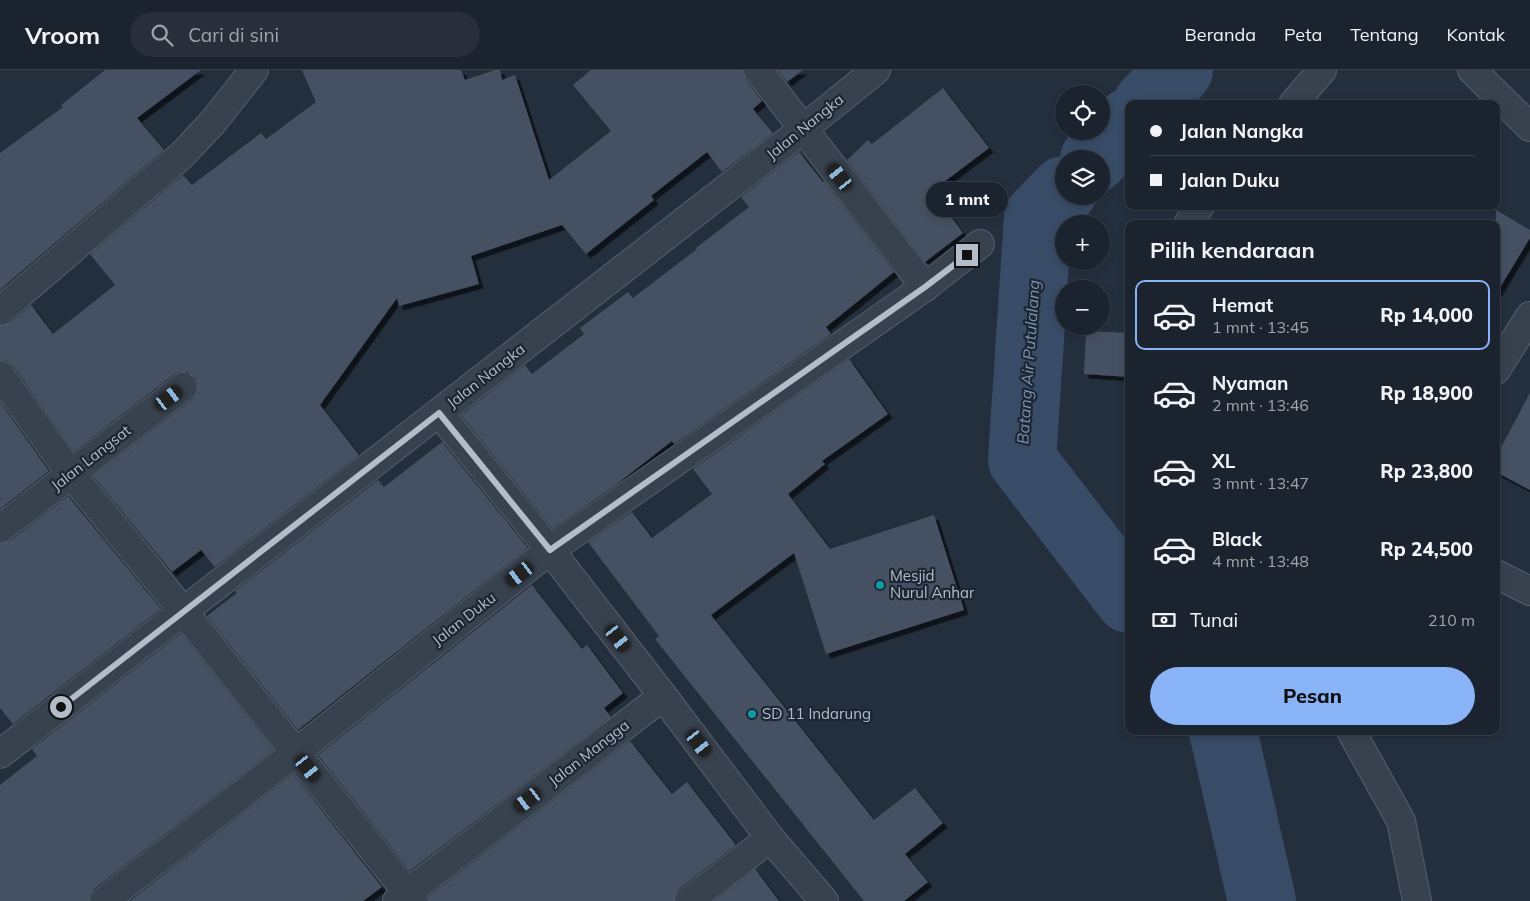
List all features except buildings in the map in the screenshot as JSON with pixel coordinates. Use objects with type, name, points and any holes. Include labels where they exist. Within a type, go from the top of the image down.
[{"type":"street","points":[[0,311],[182,155],[213,122],[254,70]]},
{"type":"street","points":[[758,70],[925,287]]},
{"type":"street","name":"Jalan Nangka","points":[[0,754],[803,129],[876,70]]},
{"type":"street","points":[[1296,100],[1322,70]]},
{"type":"street","points":[[1472,70],[1530,127]]},
{"type":"street","name":"Jalan Duku","points":[[104,901],[295,753],[550,550],[925,287],[980,244]]},
{"type":"street","points":[[1500,364],[1530,316]]},
{"type":"street","points":[[0,375],[71,474],[183,611],[406,898]]},
{"type":"street","name":"Jalan Langsat","points":[[0,529],[183,387]]},
{"type":"street","points":[[439,413],[550,550],[770,838],[824,901]]},
{"type":"street","points":[[1500,576],[1530,591]]},
{"type":"street","name":"Jalan Mangga","points":[[406,898],[663,696]]},
{"type":"street","points":[[1353,735],[1401,821],[1417,901]]},
{"type":"street","points":[[689,901],[770,838]]},
{"type":"waterway","name":"Batang Air Putulalang","points":[[1151,100],[1179,70]]},
{"type":"waterway","name":"Batang Air Putulalang","points":[[1103,150],[1125,126]]},
{"type":"waterway","name":"Batang Air Putulalang","points":[[1055,199],[1038,217],[1022,460],[1125,594]]},
{"type":"waterway","name":"Batang Air Putulalang","points":[[1224,735],[1262,901]]},
{"type":"place","name":"Mesjid Nurul Anhar","points":[[880,585]]},
{"type":"place","name":"SD 11 Indarung","points":[[752,714]]},
{"type":"route","points":[[61,707],[439,413],[550,550],[925,287],[967,255]]}]
